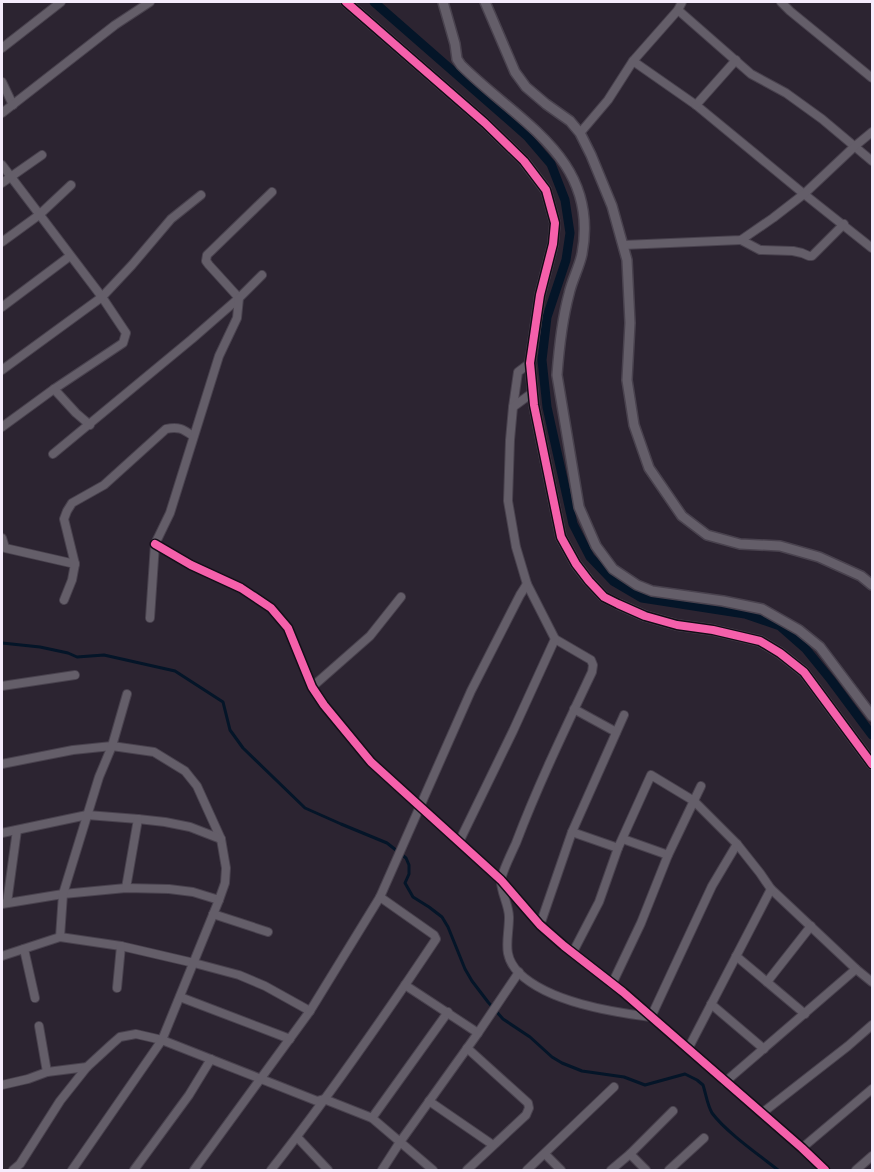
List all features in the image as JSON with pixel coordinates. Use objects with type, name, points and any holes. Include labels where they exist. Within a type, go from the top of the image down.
[{"type":"street","points":[[2,48],[61,2]]},
{"type":"street","points":[[2,113],[115,25],[150,2]]},
{"type":"street","points":[[346,2],[485,123],[524,161],[546,190],[555,223],[553,244],[540,295],[530,363],[532,393],[561,537],[576,564],[604,597],[645,616],[677,625],[713,630],[760,641],[780,653],[804,672],[873,764]]},
{"type":"street","points":[[443,2],[457,59],[461,65],[547,141],[564,162],[581,197],[585,225],[582,256],[569,292],[557,375],[579,507],[596,546],[613,569],[637,585],[652,591],[762,609],[799,630],[820,647],[873,716]]},
{"type":"street","points":[[484,2],[515,72],[526,87],[570,121],[580,133],[612,206],[627,260],[630,323],[627,380],[634,425],[649,468],[682,516],[707,535],[740,544],[780,546],[809,554],[861,576],[873,585]]},
{"type":"street","points":[[580,133],[608,100],[633,61],[678,10],[682,2]]},
{"type":"street","points":[[782,2],[873,78]]},
{"type":"street","points":[[678,10],[751,74],[786,93],[873,161]]},
{"type":"street","points":[[696,105],[736,60]]},
{"type":"street","points":[[633,61],[696,105],[873,248]]},
{"type":"street","points":[[2,82],[13,105]]},
{"type":"street","points":[[741,240],[804,194],[873,132]]},
{"type":"street","points":[[2,183],[42,155]]},
{"type":"street","points":[[2,165],[102,297],[126,333],[123,343],[2,427]]},
{"type":"street","points":[[2,242],[39,215],[71,185]]},
{"type":"street","points":[[150,618],[155,544],[170,513],[219,356],[237,318],[239,298],[206,261],[207,255],[272,192]]},
{"type":"street","points":[[2,370],[102,297],[171,219],[201,195]]},
{"type":"street","points":[[623,245],[741,240],[760,250],[793,251],[813,256],[844,224]]},
{"type":"street","points":[[2,307],[70,256]]},
{"type":"street","points":[[53,454],[192,339],[262,275]]},
{"type":"street","points":[[530,363],[518,372],[510,440],[508,501],[516,547],[527,584],[555,639],[591,660],[593,665],[592,672],[527,814],[501,880],[509,915],[507,953],[519,972],[554,995],[620,1013],[651,1017]]},
{"type":"street","points":[[54,389],[76,413],[90,424]]},
{"type":"street","points":[[513,407],[532,393]]},
{"type":"street","points":[[64,600],[72,580],[75,564],[64,519],[72,503],[104,485],[166,429],[174,427],[193,436]]},
{"type":"street","points":[[2,538],[3,549],[75,564]]},
{"type":"street","points":[[155,544],[191,565],[241,588],[271,608],[288,628],[312,687],[371,762],[501,880],[540,925],[651,1017],[825,1170]]},
{"type":"street","points":[[194,1170],[310,1011],[380,897],[471,691],[527,584]]},
{"type":"street","points":[[312,687],[369,636],[401,597]]},
{"type":"street","points":[[459,842],[555,639]]},
{"type":"street","points":[[2,686],[75,675]]},
{"type":"street","points":[[60,937],[63,894],[127,694]]},
{"type":"street","points":[[574,709],[616,732]]},
{"type":"street","points":[[540,925],[572,832],[624,716]]},
{"type":"street","points":[[2,764],[73,750],[112,746],[154,752],[185,771],[197,786],[221,839],[226,868],[225,883],[162,1040],[72,1170]]},
{"type":"street","points":[[573,952],[599,902],[618,848],[651,775],[694,801],[736,844],[771,889],[856,969],[873,982]]},
{"type":"street","points":[[612,984],[641,923],[668,855],[701,786]]},
{"type":"street","points":[[2,833],[87,815],[138,819],[190,827],[221,839]]},
{"type":"street","points":[[126,888],[138,819]]},
{"type":"street","points":[[17,830],[4,903],[126,888],[193,892],[219,900]]},
{"type":"street","points":[[572,832],[618,848]]},
{"type":"street","points":[[623,839],[668,855]]},
{"type":"street","points":[[651,1017],[712,886],[736,844]]},
{"type":"street","points":[[688,1049],[771,889]]},
{"type":"street","points":[[271,1170],[297,1137],[436,939],[380,897]]},
{"type":"street","points":[[213,914],[268,932]]},
{"type":"street","points":[[767,982],[811,926]]},
{"type":"street","points":[[2,956],[60,937],[121,946],[239,975],[310,1011]]},
{"type":"street","points":[[117,988],[121,946]]},
{"type":"street","points":[[24,949],[35,998]]},
{"type":"street","points":[[736,956],[806,1014]]},
{"type":"street","points":[[725,1082],[856,969]]},
{"type":"street","points":[[382,1170],[399,1142],[519,972]]},
{"type":"street","points":[[405,985],[478,1033]]},
{"type":"street","points":[[180,997],[290,1039]]},
{"type":"street","points":[[711,1004],[764,1049]]},
{"type":"street","points":[[372,1118],[447,1012]]},
{"type":"street","points":[[762,1113],[873,1025]]},
{"type":"street","points":[[39,1026],[47,1072]]},
{"type":"street","points":[[13,1170],[23,1167],[60,1101],[87,1067],[120,1037],[136,1034],[162,1040],[317,1101],[324,1099],[372,1118],[433,1170]]},
{"type":"street","points":[[467,1048],[528,1103],[526,1115],[467,1170]]},
{"type":"street","points":[[134,1170],[189,1095],[211,1059]]},
{"type":"street","points":[[2,1084],[28,1079],[47,1072],[87,1067]]},
{"type":"street","points":[[527,1170],[614,1087]]},
{"type":"street","points":[[802,1148],[873,1089]]},
{"type":"street","points":[[429,1101],[493,1144]]},
{"type":"street","points":[[611,1170],[673,1111]]},
{"type":"street","points":[[297,1137],[328,1170]]},
{"type":"street","points":[[669,1170],[704,1138]]},
{"type":"street","points":[[545,1154],[561,1170]]},
{"type":"street","points":[[630,1154],[646,1170]]},
{"type":"street","points":[[856,1170],[873,1156]]},
{"type":"waterway","points":[[374,2],[527,136],[551,164],[565,200],[570,233],[566,260],[547,317],[542,360],[547,407],[573,524],[590,557],[613,581],[642,598],[745,614],[780,626],[805,648],[872,735]]},
{"type":"waterway","points":[[2,643],[40,647],[77,657],[104,655],[175,671],[223,702],[230,730],[243,748],[305,808],[387,843],[406,858],[409,874],[405,883],[413,897],[442,917],[472,981],[503,1019],[530,1037],[552,1057],[582,1071],[624,1077],[645,1085],[685,1074],[697,1080],[703,1085],[710,1110],[718,1120],[778,1170]]},
{"type":"cycle path","points":[[346,2],[485,123],[524,161],[546,190],[555,223],[553,244],[540,295],[530,363],[534,405],[561,537],[576,564],[604,597],[645,616],[677,625],[713,630],[760,641],[780,653],[804,672],[872,764]]},
{"type":"cycle path","points":[[155,544],[191,565],[241,588],[271,608],[288,628],[312,687],[371,762],[501,880],[540,925],[623,992],[825,1170]]}]
